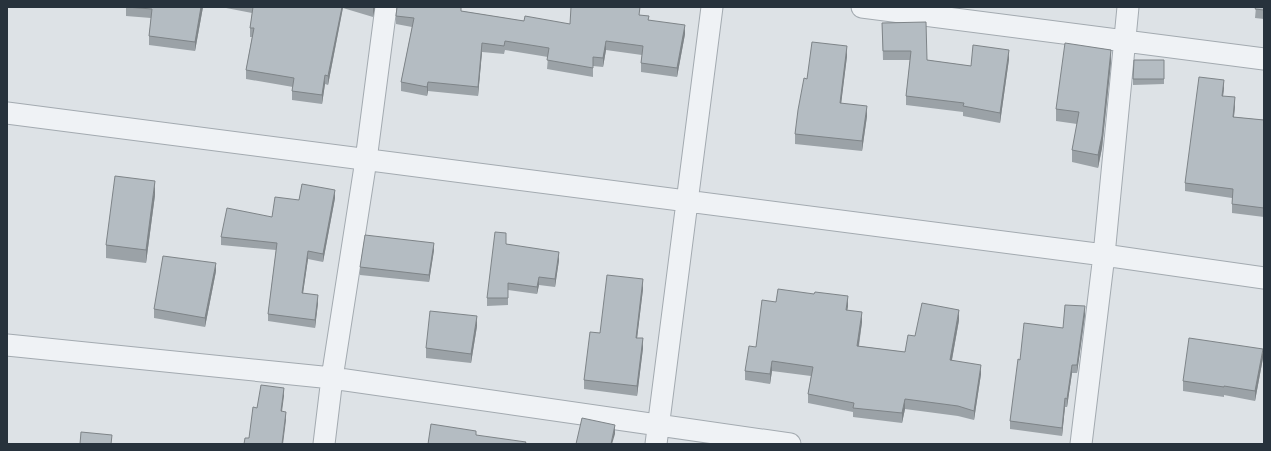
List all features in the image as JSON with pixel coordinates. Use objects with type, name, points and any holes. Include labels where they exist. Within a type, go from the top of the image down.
[{"type":"street","points":[[324,444],[332,378],[366,160],[386,7]]},
{"type":"street","points":[[657,435],[712,7]]},
{"type":"street","points":[[862,7],[1264,59]]},
{"type":"street","points":[[1081,444],[1104,255],[1128,7]]},
{"type":"street","points":[[7,113],[1104,255],[1264,278]]},
{"type":"street","points":[[7,345],[332,378],[657,435],[790,444]]},
{"type":"building","points":[[126,7],[201,7],[195,42],[149,36],[152,9]]},
{"type":"building","points":[[253,7],[342,7],[328,76],[325,75],[322,95],[292,91],[294,78],[246,70],[254,28],[250,28]]},
{"type":"building","points":[[397,7],[461,7],[461,11],[524,21],[525,16],[570,24],[571,7],[640,7],[639,15],[649,16],[648,20],[685,25],[677,68],[641,63],[643,46],[606,41],[603,58],[593,57],[593,68],[547,60],[549,48],[505,41],[504,46],[482,43],[478,87],[428,82],[427,87],[401,82],[414,18],[396,16]]},
{"type":"building","points":[[1256,7],[1264,7],[1264,10],[1255,9]]},
{"type":"building","points":[[926,22],[927,60],[971,66],[973,45],[1009,50],[1000,113],[963,106],[964,103],[906,96],[911,51],[883,51],[882,23]]},
{"type":"building","points":[[812,42],[847,46],[840,103],[867,106],[862,141],[795,134],[804,78],[807,79]]},
{"type":"building","points":[[1065,43],[1111,50],[1102,136],[1098,155],[1072,150],[1079,112],[1056,109]]},
{"type":"building","points":[[1134,60],[1164,60],[1164,79],[1133,79]]},
{"type":"building","points":[[1199,77],[1224,80],[1222,96],[1235,97],[1233,117],[1264,120],[1264,208],[1232,204],[1233,189],[1185,183]]},
{"type":"building","points":[[115,176],[155,181],[146,250],[106,245]]},
{"type":"building","points":[[302,184],[335,190],[323,254],[308,251],[302,293],[318,295],[315,320],[268,314],[277,243],[221,237],[227,208],[272,217],[275,197],[299,200]]},
{"type":"building","points":[[495,232],[506,233],[506,244],[559,252],[555,279],[539,277],[537,287],[508,283],[508,298],[487,298]]},
{"type":"building","points":[[365,235],[434,243],[429,275],[360,267]]},
{"type":"building","points":[[163,256],[216,263],[205,318],[154,309]]},
{"type":"building","points":[[607,275],[643,279],[636,338],[643,338],[637,386],[584,380],[590,332],[600,333]]},
{"type":"building","points":[[778,289],[814,294],[815,292],[848,296],[846,310],[862,312],[857,346],[905,352],[908,335],[915,336],[922,303],[959,310],[950,360],[981,365],[974,411],[958,406],[905,399],[902,413],[853,408],[854,403],[808,394],[813,367],[772,361],[770,374],[745,371],[749,346],[756,347],[762,300],[776,302]]},
{"type":"building","points":[[1065,305],[1085,306],[1077,365],[1072,365],[1067,399],[1065,398],[1062,428],[1010,421],[1018,359],[1020,360],[1024,323],[1063,328]]},
{"type":"building","points":[[430,311],[477,316],[471,354],[426,348]]},
{"type":"building","points":[[1189,338],[1263,349],[1255,391],[1183,381]]},
{"type":"building","points":[[261,385],[284,388],[281,411],[286,412],[282,444],[244,444],[245,438],[249,438],[253,407],[257,408]]},
{"type":"building","points":[[582,418],[615,425],[611,444],[576,444]]},
{"type":"building","points":[[431,424],[476,431],[476,435],[526,442],[525,444],[428,444]]},
{"type":"building","points":[[81,432],[112,435],[111,444],[80,444]]}]
